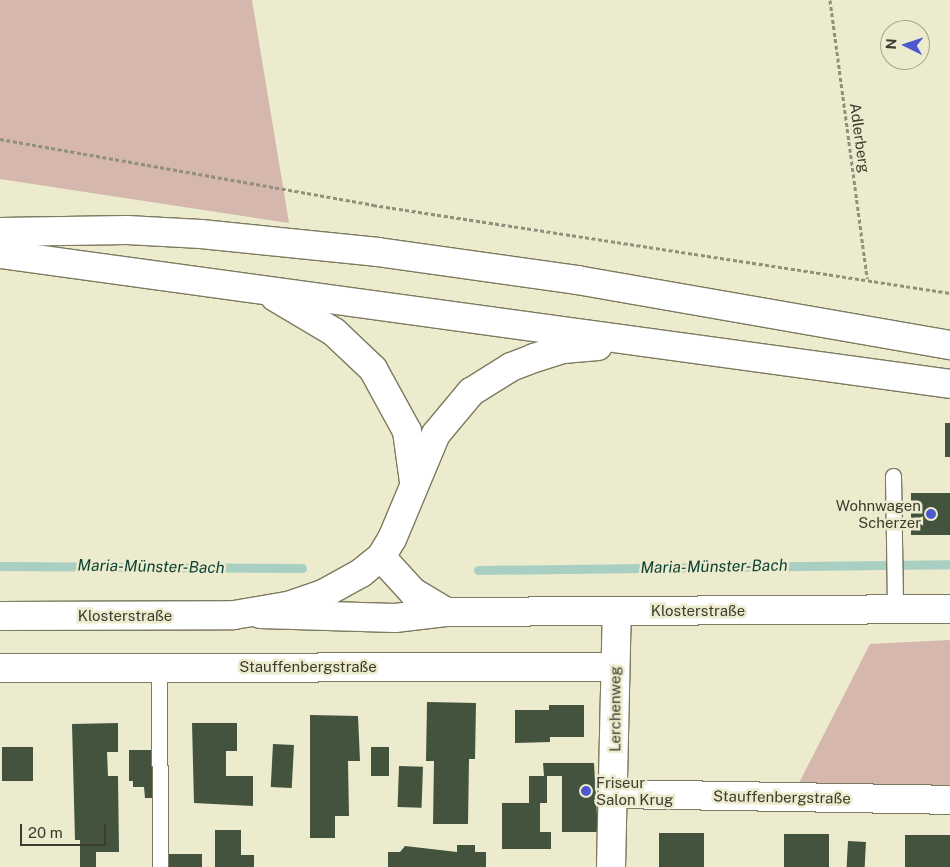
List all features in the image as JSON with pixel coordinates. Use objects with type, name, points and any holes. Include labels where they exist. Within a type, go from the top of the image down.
[{"type":"street","points":[[0,232],[118,230],[201,234],[378,252],[577,280],[950,345]]},
{"type":"street","points":[[0,254],[256,287],[634,342],[950,384]]},
{"type":"street","points":[[256,287],[310,314],[334,332],[373,369],[407,430],[414,487]]},
{"type":"street","name":"Klosterstraße","points":[[249,613],[288,606],[323,594],[361,573],[380,557],[442,424],[483,383],[511,367],[563,349],[634,342]]},
{"type":"street","points":[[380,557],[413,592],[446,612]]},
{"type":"street","name":"Klosterstraße","points":[[0,616],[249,613],[394,618],[446,612],[950,609]]},
{"type":"street","name":"Lerchenweg","points":[[611,867],[615,794],[616,611]]},
{"type":"street","name":"Stauffenbergstraße","points":[[0,668],[616,668]]},
{"type":"street","name":"Stauffenbergstraße","points":[[615,794],[950,800]]},
{"type":"lane","points":[[893,476],[895,610]]},
{"type":"lane","points":[[158,667],[160,867]]},
{"type":"path","name":"Adlerberg","points":[[830,0],[868,280]]},
{"type":"path","points":[[0,138],[374,205],[950,293]]},
{"type":"shaded area","points":[[0,0],[252,0],[289,223],[0,179]]},
{"type":"shaded area","points":[[950,640],[950,789],[797,787],[870,644]]},
{"type":"building","points":[[945,423],[950,423],[950,457],[945,457]]},
{"type":"building","name":"Wohnwagen Scherzer","points":[[911,493],[950,493],[950,535],[911,535]]},
{"type":"building","points":[[427,702],[476,703],[475,759],[469,759],[468,824],[433,824],[434,761],[426,761]]},
{"type":"building","points":[[549,705],[584,705],[584,737],[550,737],[550,742],[515,743],[515,710],[549,710]]},
{"type":"building","points":[[310,715],[358,716],[360,761],[348,761],[349,816],[335,816],[335,838],[310,838]]},
{"type":"building","points":[[118,723],[118,752],[107,752],[108,776],[118,776],[119,852],[96,852],[96,867],[80,867],[80,840],[75,840],[72,724]]},
{"type":"building","points":[[192,723],[237,723],[237,751],[226,751],[226,776],[253,776],[253,806],[194,803]]},
{"type":"building","points":[[273,744],[294,745],[292,788],[271,787]]},
{"type":"building","points":[[2,747],[33,747],[33,781],[2,781]]},
{"type":"building","points":[[371,747],[389,747],[389,776],[371,776]]},
{"type":"building","points":[[129,750],[156,750],[156,798],[145,798],[144,787],[133,787],[133,781],[129,781]]},
{"type":"building","points":[[543,763],[594,763],[598,832],[562,832],[562,776],[547,776],[547,803],[540,803],[540,832],[551,832],[551,849],[502,849],[502,803],[529,803],[529,776],[544,776]]},
{"type":"building","points":[[399,766],[423,767],[422,808],[398,807]]},
{"type":"building","points":[[215,830],[241,830],[241,855],[254,855],[254,867],[215,867]]},
{"type":"building","points":[[659,833],[704,833],[704,867],[659,867]]},
{"type":"building","points":[[784,834],[829,834],[829,867],[784,867]]},
{"type":"building","points":[[905,835],[950,835],[950,867],[905,867]]},
{"type":"building","points":[[848,841],[866,842],[865,867],[847,867]]},
{"type":"building","points":[[457,845],[475,845],[475,852],[486,852],[486,867],[388,867],[388,852],[400,852],[405,846],[457,852]]},
{"type":"building","points":[[169,854],[202,854],[202,867],[169,867]]},
{"type":"waterway","name":"Maria-Münster-Bach","points":[[478,570],[950,564]]},
{"type":"waterway","name":"Maria-Münster-Bach","points":[[0,566],[302,568]]},
{"type":"place","name":"Wohnwagen Scherzer","points":[[931,514]]},
{"type":"place","name":"Friseur Salon Krug","points":[[586,791]]}]
